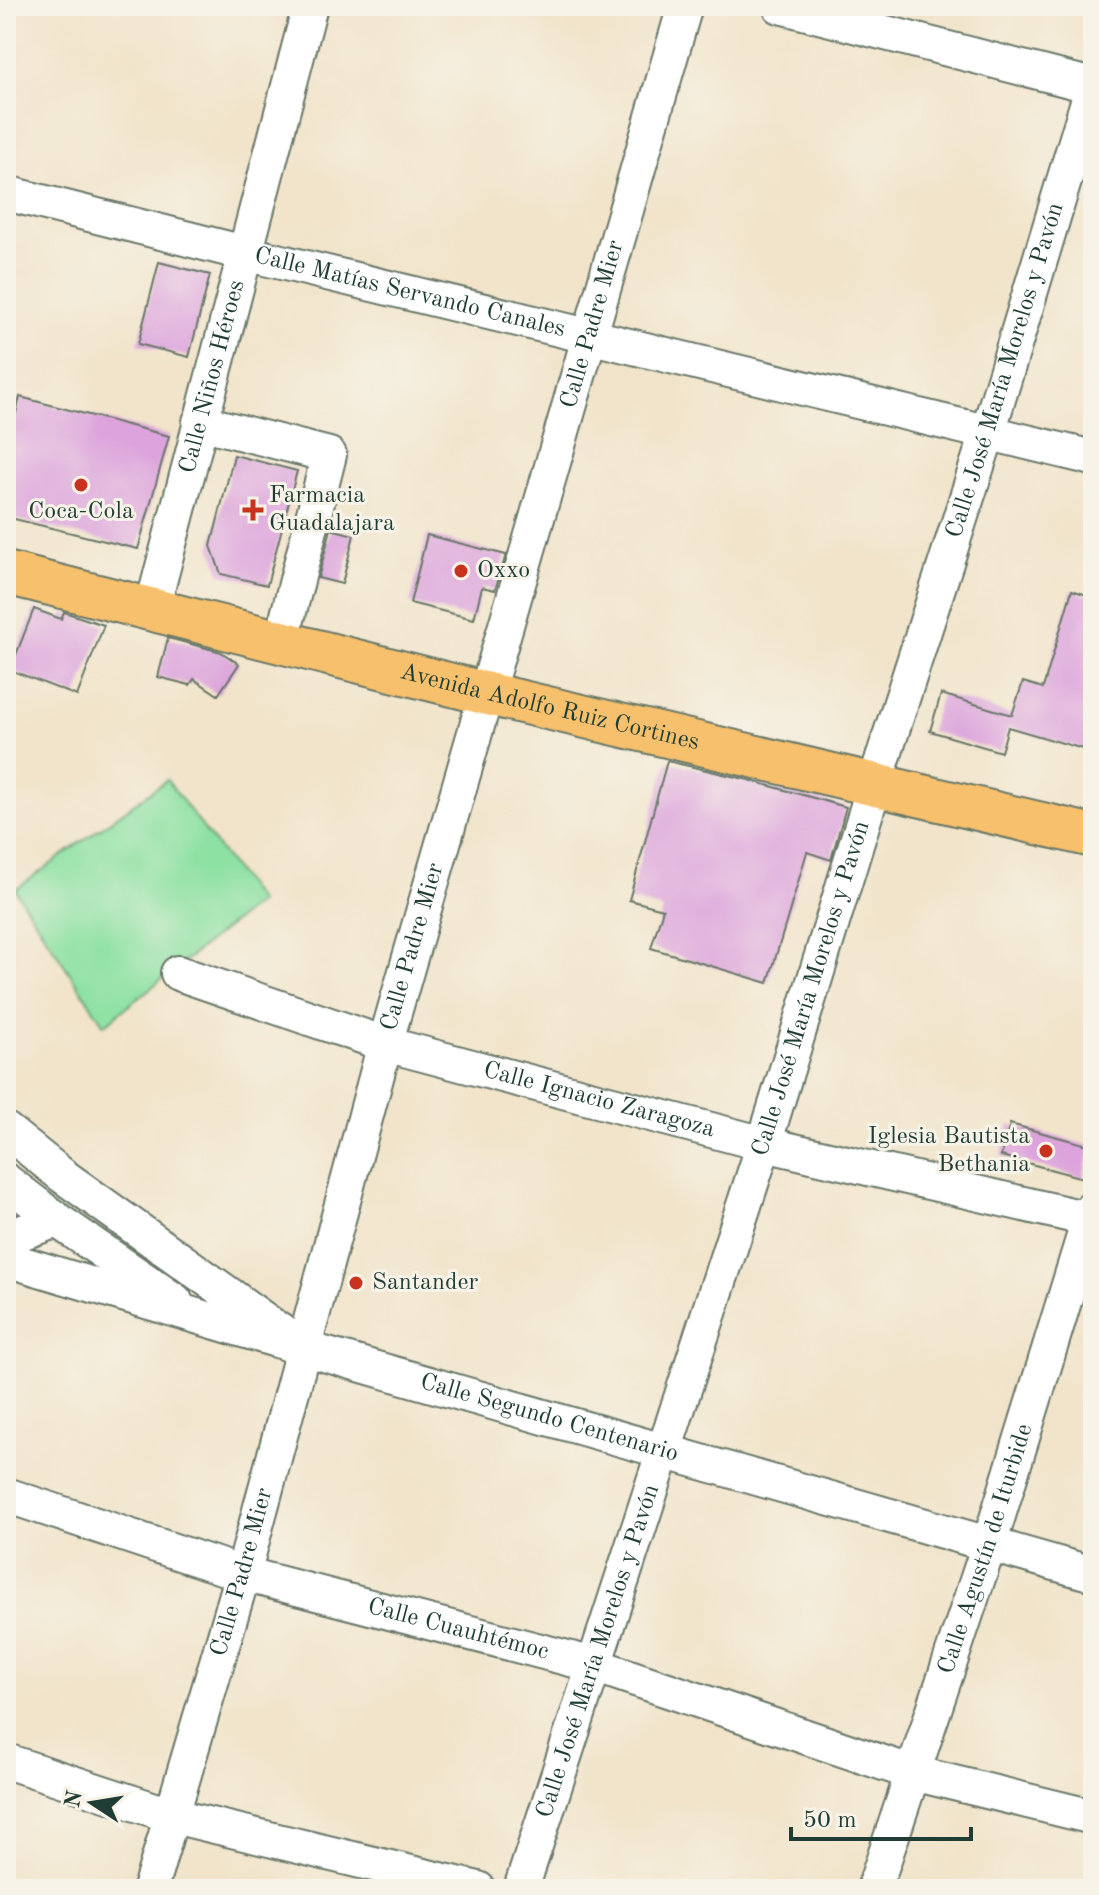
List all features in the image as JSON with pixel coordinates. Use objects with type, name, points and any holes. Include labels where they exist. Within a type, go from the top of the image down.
[{"type":"main road","name":"Avenida Adolfo Ruiz Cortines","points":[[6,573],[488,694],[1093,836]]},
{"type":"street","name":"Calle Niños Héroes","points":[[152,609],[310,6]]},
{"type":"street","name":"Calle Padre Mier","points":[[150,1889],[243,1574],[385,1044],[685,6]]},
{"type":"street","points":[[780,6],[1093,85]]},
{"type":"street","name":"Calle José María Morelos y Pavón","points":[[521,1889],[764,1144],[875,783],[988,432],[1093,85]]},
{"type":"street","name":"Calle Matías Servando Canales","points":[[6,193],[1093,458]]},
{"type":"street","points":[[200,422],[329,455],[281,643]]},
{"type":"street","name":"Calle Ignacio Zaragoza","points":[[178,973],[385,1044],[764,1144],[1092,1215]]},
{"type":"street","points":[[6,1130],[63,1176],[303,1348]]},
{"type":"street","points":[[6,1181],[198,1317]]},
{"type":"street","name":"Calle Agustín de Iturbide","points":[[874,1889],[989,1545],[1092,1215]]},
{"type":"street","points":[[6,1238],[57,1220]]},
{"type":"street","name":"Calle Segundo Centenario","points":[[6,1259],[303,1348],[1093,1574]]},
{"type":"street","name":"Calle Cuauhtémoc","points":[[6,1495],[243,1574],[594,1665],[913,1773],[1093,1817]]},
{"type":"street","points":[[6,1761],[173,1816],[478,1889]]},
{"type":"green space","points":[[167,780],[259,902],[104,1025],[15,890]]},
{"type":"building","points":[[159,262],[210,275],[189,357],[138,344]]},
{"type":"building","name":"Coca-Cola","points":[[20,397],[169,436],[138,549],[6,517],[6,453]]},
{"type":"building","name":"Farmacia Guadalajara","points":[[234,455],[297,471],[267,585],[221,574],[211,546]]},
{"type":"building","points":[[331,529],[354,535],[342,584],[318,578]]},
{"type":"building","name":"Oxxo","points":[[427,535],[506,555],[495,590],[482,587],[474,619],[410,603]]},
{"type":"building","points":[[1072,590],[1093,597],[1093,752],[1008,727],[1001,752],[930,731],[941,694],[1012,715],[1023,682],[1043,688]]},
{"type":"building","points":[[34,609],[61,619],[64,612],[104,625],[77,696],[10,670]]},
{"type":"building","points":[[168,638],[221,652],[239,664],[218,695],[194,679],[190,685],[158,677]]},
{"type":"building","points":[[667,761],[846,807],[831,860],[807,852],[768,983],[651,948],[663,909],[629,900]]},
{"type":"building","name":"Iglesia Bautista Bethania","points":[[1010,1124],[1091,1146],[1083,1178],[1001,1156]]},
{"type":"place","name":"Coca-Cola","points":[[81,485]]},
{"type":"place","name":"Farmacia Guadalajara","points":[[253,510]]},
{"type":"place","name":"Oxxo","points":[[461,571]]},
{"type":"place","name":"Iglesia Bautista Bethania","points":[[1046,1151]]},
{"type":"place","name":"Santander","points":[[356,1283]]}]
